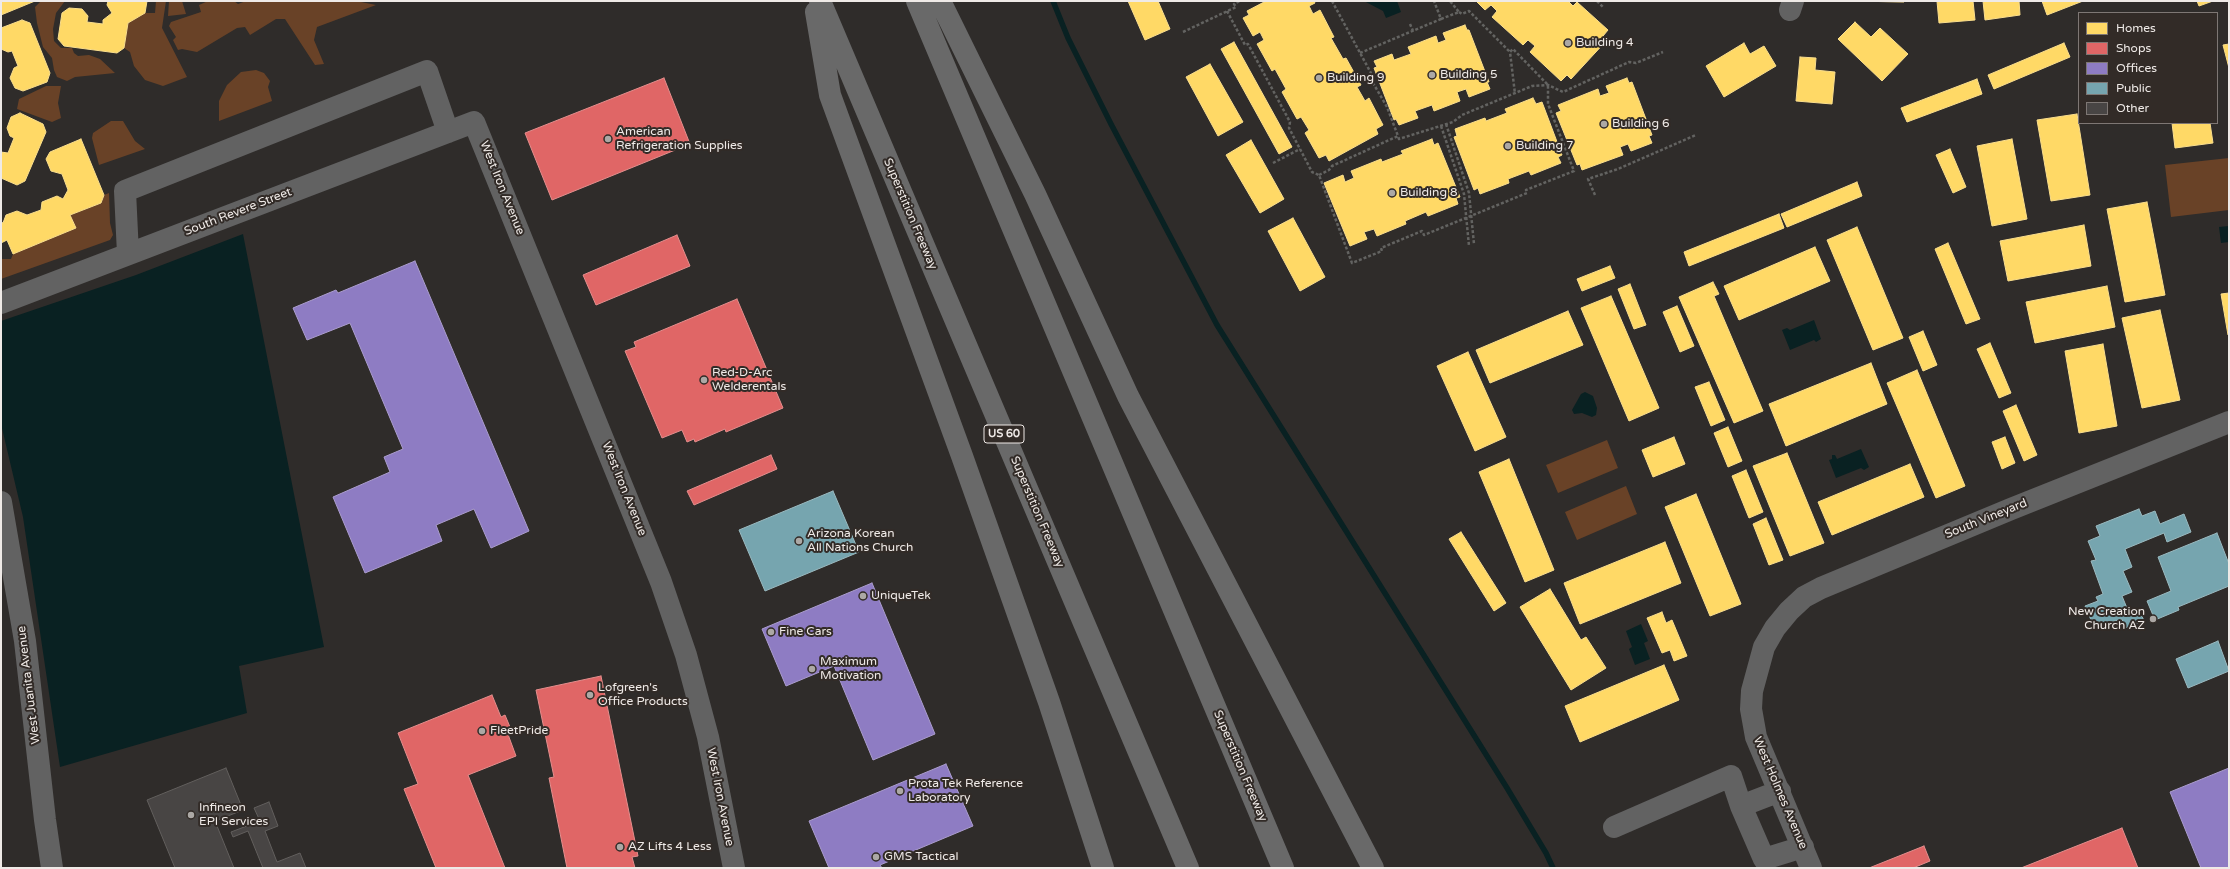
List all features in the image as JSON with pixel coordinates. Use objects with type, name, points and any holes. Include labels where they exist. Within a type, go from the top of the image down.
[{"type":"highway","points":[[814,1],[830,95],[959,449],[1049,702],[1103,868]]},
{"type":"highway","name":"Superstition Freeway","points":[[820,1],[1188,868]]},
{"type":"highway","name":"Superstition Freeway","points":[[917,1],[1283,868]]},
{"type":"highway","points":[[940,1],[1035,194],[1128,396],[1373,868]]},
{"type":"street","points":[[128,254],[124,191],[428,71],[448,132]]},
{"type":"street","name":"South Revere Street","points":[[1,303],[474,122]]},
{"type":"street","name":"West Iron Avenue","points":[[474,122],[666,596],[686,655],[708,737],[734,868]]},
{"type":"street","name":"South Vineyard","points":[[1764,646],[1775,628],[1789,611],[1804,597],[1821,588],[2010,509],[2229,422]]},
{"type":"street","name":"West Juanita Avenue","points":[[1,502],[8,532],[25,641],[44,820],[52,868]]},
{"type":"street","name":"West Holmes Avenue","points":[[1764,646],[1752,691],[1752,715],[1756,738],[1780,791],[1811,868]]},
{"type":"street","points":[[1614,828],[1731,776],[1741,806],[1764,859],[1802,847]]},
{"type":"street","points":[[1741,806],[1780,791]]},
{"type":"path","points":[[1183,32],[1236,7],[1234,4],[1240,1]]},
{"type":"path","points":[[1332,1],[1372,74],[1369,76],[1386,107],[1398,136]]},
{"type":"path","points":[[1434,1],[1441,19]]},
{"type":"path","points":[[1450,1],[1459,12]]},
{"type":"path","points":[[1597,1],[1603,7]]},
{"type":"path","points":[[1227,11],[1245,45],[1248,44],[1290,122],[1289,128],[1312,172],[1319,175],[1352,263],[1382,251],[1381,248],[1422,231],[1424,235],[1527,193],[1526,190],[1574,171],[1548,104],[1548,85]]},
{"type":"path","points":[[1360,53],[1459,12],[1462,14],[1469,11],[1510,52],[1515,94]]},
{"type":"path","points":[[1410,24],[1413,31]]},
{"type":"path","points":[[1510,52],[1513,48],[1548,85],[1563,92],[1629,62],[1636,63],[1663,52]]},
{"type":"path","points":[[1319,175],[1329,170],[1332,166],[1398,136],[1399,138],[1441,126],[1462,115],[1532,86],[1548,85]]},
{"type":"path","points":[[1446,124],[1470,196],[1473,215],[1474,244]]},
{"type":"path","points":[[1441,126],[1465,197],[1468,217],[1469,246]]},
{"type":"path","points":[[1595,195],[1588,179],[1618,169],[1696,135]]},
{"type":"path","points":[[1273,163],[1300,149]]},
{"type":"path","points":[[1465,197],[1470,196]]},
{"type":"path","points":[[1466,204],[1471,203]]},
{"type":"shaded area","points":[[65,1],[56,13],[53,29],[54,41],[61,48],[72,48],[74,53],[78,56],[89,55],[100,59],[115,73],[75,77],[67,81],[57,77],[52,58],[43,47],[37,23],[35,7],[40,2]]},
{"type":"shaded area","points":[[156,1],[166,1],[162,28],[187,77],[163,86],[145,80],[134,66],[130,52],[124,48],[128,23],[145,13],[155,13]]},
{"type":"shaded area","points":[[169,1],[182,1],[186,14],[168,16]]},
{"type":"shaded area","points":[[208,1],[234,1],[238,4],[246,1],[356,1],[376,5],[317,27],[314,40],[324,64],[315,65],[285,19],[276,19],[250,35],[245,27],[237,28],[197,52],[182,49],[178,50],[173,40],[176,37],[169,26],[171,22],[201,12],[199,5]]},
{"type":"shaded area","points":[[256,70],[264,73],[270,81],[268,87],[272,101],[219,121],[219,101],[227,85],[241,72]]},
{"type":"shaded area","points":[[46,86],[61,86],[58,103],[61,118],[52,122],[17,109],[19,99]]},
{"type":"shaded area","points":[[111,121],[123,121],[135,141],[145,149],[99,165],[92,138],[93,133]]},
{"type":"shaded area","points":[[2229,158],[2229,210],[2171,217],[2165,165]]},
{"type":"shaded area","points":[[109,193],[110,223],[113,235],[110,240],[1,279],[1,259],[11,259],[13,254],[76,228],[70,215],[101,203],[104,195]]},
{"type":"shaded area","points":[[1607,440],[1618,468],[1558,493],[1546,465]]},
{"type":"shaded area","points":[[1626,486],[1637,514],[1577,540],[1565,512]]},
{"type":"water","points":[[1364,1],[1397,1],[1401,12],[1386,18],[1383,11]]},
{"type":"water","points":[[2229,226],[2229,242],[2221,243],[2219,227]]},
{"type":"water","points":[[243,234],[324,647],[239,666],[247,713],[60,767],[23,517],[1,424],[1,321],[136,275]]},
{"type":"water","points":[[1814,320],[1821,339],[1816,342],[1814,340],[1790,350],[1782,330],[1787,328],[1790,330]]},
{"type":"water","points":[[1585,392],[1593,396],[1597,408],[1596,415],[1592,417],[1582,413],[1574,414],[1572,410],[1581,394]]},
{"type":"water","points":[[1861,449],[1869,467],[1864,470],[1861,468],[1836,478],[1829,460],[1832,459],[1832,455],[1835,455],[1837,459]]},
{"type":"water","points":[[1641,624],[1648,641],[1644,643],[1650,659],[1635,665],[1629,649],[1632,647],[1626,631]]},
{"type":"building: Homes","points":[[1,1],[35,1],[1,15]]},
{"type":"building: Homes","points":[[108,1],[147,1],[145,13],[128,23],[124,48],[117,53],[64,46],[58,39],[62,13],[69,8],[82,9],[88,16],[87,22],[103,24],[103,20],[112,13],[107,5]]},
{"type":"building: Homes","points":[[1128,1],[1158,1],[1170,29],[1145,40]]},
{"type":"building: Homes","name":"Building 9","points":[[1266,1],[1314,1],[1315,3],[1309,6],[1313,14],[1320,10],[1334,37],[1331,38],[1343,59],[1346,58],[1361,85],[1357,87],[1365,101],[1369,98],[1383,125],[1376,129],[1378,134],[1329,161],[1326,155],[1319,158],[1305,133],[1309,130],[1301,117],[1297,119],[1282,92],[1286,89],[1275,69],[1272,71],[1257,44],[1264,40],[1260,32],[1253,36],[1243,18],[1249,15],[1247,11]]},
{"type":"building: Homes","name":"Building 4","points":[[1476,1],[1568,1],[1573,6],[1577,2],[1608,30],[1603,36],[1607,40],[1571,79],[1567,75],[1561,81],[1530,52],[1535,46],[1528,40],[1523,45],[1492,17],[1497,11],[1491,5],[1485,10]]},
{"type":"building: Homes","points":[[1852,1],[1904,1],[1904,2]]},
{"type":"building: Homes","points":[[1937,1],[1973,1],[1975,20],[1939,23]]},
{"type":"building: Homes","points":[[1983,1],[2019,1],[2020,15],[1985,20]]},
{"type":"building: Homes","points":[[2042,1],[2083,1],[2047,15]]},
{"type":"building: Homes","points":[[2197,1],[2213,1],[2199,6]]},
{"type":"building: Homes","points":[[22,20],[30,23],[50,73],[47,82],[23,91],[15,88],[10,78],[14,68],[18,66],[12,51],[8,52],[1,49],[1,28]]},
{"type":"building: Homes","points":[[1855,22],[1871,37],[1880,28],[1908,54],[1882,81],[1838,39]]},
{"type":"building: Homes","name":"Building 5","points":[[1465,25],[1467,30],[1469,30],[1489,82],[1487,82],[1490,89],[1469,97],[1466,89],[1457,92],[1460,101],[1434,111],[1432,105],[1415,111],[1418,118],[1399,125],[1396,119],[1394,120],[1374,68],[1377,67],[1374,61],[1392,54],[1394,60],[1411,54],[1408,47],[1436,36],[1438,43],[1446,40],[1443,33]]},
{"type":"building: Homes","points":[[1234,42],[1292,147],[1279,154],[1221,49]]},
{"type":"building: Homes","points":[[1744,43],[1750,54],[1764,46],[1776,66],[1724,97],[1706,66]]},
{"type":"building: Homes","points":[[2064,43],[2070,57],[1994,89],[1988,75]]},
{"type":"building: Homes","points":[[2229,44],[2229,68],[2223,45]]},
{"type":"building: Homes","points":[[1800,57],[1816,58],[1815,70],[1835,72],[1832,104],[1796,101]]},
{"type":"building: Homes","points":[[1210,64],[1243,122],[1218,136],[1186,77]]},
{"type":"building: Homes","name":"Building 6","points":[[1627,78],[1629,83],[1632,82],[1652,135],[1649,136],[1652,143],[1631,151],[1628,144],[1620,147],[1623,155],[1582,170],[1580,164],[1577,165],[1556,113],[1561,111],[1558,105],[1598,89],[1600,96],[1609,93],[1606,86]]},
{"type":"building: Homes","points":[[1977,79],[1982,94],[1907,122],[1901,108]]},
{"type":"building: Homes","name":"Building 7","points":[[1533,98],[1536,104],[1542,102],[1562,155],[1558,157],[1561,163],[1531,175],[1529,171],[1508,179],[1509,183],[1480,194],[1478,188],[1474,190],[1454,137],[1457,136],[1455,129],[1485,118],[1486,121],[1507,113],[1505,109]]},
{"type":"building: Homes","points":[[20,113],[43,124],[46,132],[25,181],[17,185],[1,178],[1,152],[8,153],[14,138],[10,136],[7,128],[11,117]]},
{"type":"building: Homes","points":[[2077,114],[2090,195],[2051,201],[2037,120]]},
{"type":"building: Homes","points":[[2172,124],[2210,124],[2213,143],[2175,148]]},
{"type":"building: Homes","points":[[81,139],[104,195],[101,203],[70,215],[76,228],[13,254],[7,240],[1,243],[1,222],[3,223],[6,215],[17,211],[27,215],[41,210],[42,202],[57,196],[63,199],[68,190],[62,174],[51,171],[46,159],[50,152]]},
{"type":"building: Homes","name":"Building 8","points":[[1432,139],[1434,145],[1438,143],[1460,197],[1456,198],[1458,204],[1428,216],[1426,212],[1405,221],[1406,224],[1377,236],[1374,229],[1364,232],[1367,239],[1350,246],[1324,183],[1343,175],[1345,182],[1354,178],[1351,171],[1381,159],[1382,162],[1403,154],[1401,151]]},
{"type":"building: Homes","points":[[2012,139],[2027,219],[1992,226],[1977,146]]},
{"type":"building: Homes","points":[[1251,140],[1284,199],[1260,213],[1226,155]]},
{"type":"building: Homes","points":[[1950,149],[1966,187],[1953,193],[1936,155]]},
{"type":"building: Homes","points":[[1857,182],[1862,196],[1787,227],[1781,214]]},
{"type":"building: Homes","points":[[2147,202],[2165,295],[2125,302],[2107,209]]},
{"type":"building: Homes","points":[[1779,214],[1784,228],[1689,266],[1684,252]]},
{"type":"building: Homes","points":[[1293,218],[1325,277],[1300,291],[1268,231]]},
{"type":"building: Homes","points":[[2084,225],[2091,266],[2008,281],[2000,241]]},
{"type":"building: Homes","points":[[1857,227],[1903,338],[1873,350],[1827,240]]},
{"type":"building: Homes","points":[[1948,243],[1980,319],[1966,324],[1935,249]]},
{"type":"building: Homes","points":[[1815,247],[1830,281],[1739,320],[1724,286]]},
{"type":"building: Homes","points":[[1610,266],[1615,278],[1582,291],[1577,279]]},
{"type":"building: Homes","points":[[1713,282],[1719,294],[1714,296],[1763,411],[1734,423],[1679,297]]},
{"type":"building: Homes","points":[[1630,284],[1646,325],[1634,329],[1618,289]]},
{"type":"building: Homes","points":[[2107,286],[2115,327],[2035,343],[2026,302]]},
{"type":"building: Homes","points":[[2229,293],[2229,335],[2228,335],[2221,294]]},
{"type":"building: Homes","points":[[1611,296],[1659,408],[1629,421],[1581,308]]},
{"type":"building: Homes","points":[[1677,306],[1694,346],[1680,352],[1663,312]]},
{"type":"building: Homes","points":[[2160,310],[2180,400],[2142,408],[2122,318]]},
{"type":"building: Homes","points":[[1568,311],[1583,345],[1490,383],[1476,350]]},
{"type":"building: Homes","points":[[1923,331],[1937,365],[1923,371],[1909,337]]},
{"type":"building: Homes","points":[[1990,343],[2011,393],[1999,398],[1977,349]]},
{"type":"building: Homes","points":[[2103,344],[2117,426],[2079,433],[2065,351]]},
{"type":"building: Homes","points":[[1468,352],[1506,437],[1475,451],[1437,366]]},
{"type":"building: Homes","points":[[1871,363],[1887,404],[1786,446],[1769,404]]},
{"type":"building: Homes","points":[[1917,370],[1965,486],[1936,498],[1887,383]]},
{"type":"building: Homes","points":[[1709,382],[1725,420],[1711,426],[1695,387]]},
{"type":"building: Homes","points":[[2016,405],[2037,455],[2024,461],[2003,411]]},
{"type":"building: Homes","points":[[1728,427],[1742,461],[1728,467],[1714,433]]},
{"type":"building: Homes","points":[[1674,437],[1685,464],[1653,477],[1642,450]]},
{"type":"building: Homes","points":[[2005,437],[2015,463],[2002,469],[1992,442]]},
{"type":"building: Homes","points":[[1787,453],[1824,543],[1790,556],[1753,466]]},
{"type":"building: Homes","points":[[1509,459],[1554,570],[1525,582],[1479,472]]},
{"type":"building: Homes","points":[[1910,464],[1924,497],[1832,535],[1818,502]]},
{"type":"building: Homes","points":[[1746,470],[1763,512],[1749,518],[1732,476]]},
{"type":"building: Homes","points":[[1696,494],[1741,604],[1710,616],[1665,507]]},
{"type":"building: Homes","points":[[1766,518],[1783,560],[1769,565],[1753,524]]},
{"type":"building: Homes","points":[[1461,532],[1506,603],[1494,611],[1449,539]]},
{"type":"building: Homes","points":[[1665,542],[1681,583],[1580,624],[1564,583]]},
{"type":"building: Homes","points":[[1550,589],[1581,640],[1586,637],[1606,668],[1571,690],[1520,607]]},
{"type":"building: Homes","points":[[1662,612],[1666,623],[1672,620],[1687,656],[1674,661],[1670,650],[1662,653],[1647,618]]},
{"type":"building: Homes","points":[[1664,665],[1679,700],[1580,742],[1565,706]]},
{"type":"building: Shops","name":"American Refrigeration Supplies","points":[[664,78],[690,144],[552,200],[525,133]]},
{"type":"building: Shops","points":[[677,235],[690,266],[596,305],[583,275]]},
{"type":"building: Shops","name":"Red-D-Arc Welderentals","points":[[737,299],[783,408],[726,432],[725,429],[695,442],[694,439],[687,442],[682,430],[662,438],[625,351],[636,347],[634,342]]},
{"type":"building: Shops","points":[[771,455],[777,469],[694,505],[687,491]]},
{"type":"building: Shops","points":[[601,676],[638,856],[632,857],[635,868],[567,868],[549,778],[554,777],[536,690]]},
{"type":"building: Shops","points":[[492,695],[501,717],[505,715],[510,727],[506,729],[516,756],[468,775],[505,868],[436,868],[404,789],[418,784],[398,733]]},
{"type":"building: Shops","points":[[2122,828],[2138,868],[2021,868]]},
{"type":"building: Shops","points":[[1924,846],[1930,861],[1913,868],[1869,868]]},
{"type":"building: Offices","points":[[415,261],[529,531],[491,548],[474,509],[436,525],[442,541],[365,573],[333,497],[390,472],[384,457],[403,449],[350,323],[307,340],[293,308],[336,290],[338,293]]},
{"type":"building: Offices","points":[[872,583],[935,734],[873,760],[834,666],[786,686],[762,629]]},
{"type":"building: Offices","points":[[946,764],[973,826],[880,865],[882,868],[829,868],[809,821]]},
{"type":"building: Offices","points":[[2229,768],[2229,868],[2201,868],[2170,792]]},
{"type":"building: Public","name":"Arizona Korean All Nations Church","points":[[833,491],[859,552],[765,591],[739,530]]},
{"type":"building: Public","points":[[2139,509],[2142,516],[2155,511],[2160,524],[2184,514],[2191,532],[2167,542],[2164,533],[2125,549],[2132,567],[2123,571],[2132,592],[2122,596],[2129,613],[2139,609],[2144,621],[2125,628],[2122,619],[2094,627],[2085,606],[2098,601],[2096,597],[2103,594],[2091,561],[2096,560],[2088,541],[2100,536],[2096,526]]},
{"type":"building: Public","points":[[2217,533],[2229,564],[2229,586],[2178,607],[2179,610],[2155,620],[2147,601],[2171,591],[2158,557]]},
{"type":"building: Public","points":[[2218,641],[2229,671],[2188,688],[2176,659]]},
{"type":"building: Other","name":"Infineon EPI Services","points":[[226,768],[243,810],[215,821],[234,868],[175,868],[147,800]]},
{"type":"building: Other","name":"Infineon EPI Services","points":[[269,802],[278,826],[265,831],[277,862],[300,853],[306,868],[263,868],[248,831],[233,837],[231,832],[260,821],[254,808]]},
{"type":"waterway","points":[[1053,1],[1068,38],[1111,124],[1217,325],[1507,788],[1546,853],[1553,868]]},
{"type":"place","name":"Building 4","points":[[1568,43]]},
{"type":"place","name":"Building 5","points":[[1432,75]]},
{"type":"place","name":"Building 9","points":[[1319,78]]},
{"type":"place","name":"Building 6","points":[[1604,124]]},
{"type":"place","name":"American Refrigeration Supplies","points":[[608,139]]},
{"type":"place","name":"Building 7","points":[[1508,146]]},
{"type":"place","name":"Building 8","points":[[1392,193]]},
{"type":"place","name":"Red-D-Arc Welderentals","points":[[704,380]]},
{"type":"place","name":"Arizona Korean All Nations Church","points":[[799,541]]},
{"type":"place","name":"UniqueTek","points":[[863,596]]},
{"type":"place","name":"New Creation Church AZ","points":[[2153,619]]},
{"type":"place","name":"Fine Cars","points":[[771,632]]},
{"type":"place","name":"Maximum Motivation","points":[[812,669]]},
{"type":"place","name":"Lofgreen's Office Products","points":[[590,695]]},
{"type":"place","name":"FleetPride","points":[[482,731]]},
{"type":"place","name":"Prota Tek Reference Laboratory","points":[[900,791]]},
{"type":"place","name":"Infineon EPI Services","points":[[191,815]]},
{"type":"place","name":"AZ Lifts 4 Less","points":[[620,847]]},
{"type":"place","name":"GMS Tactical","points":[[876,857]]}]
